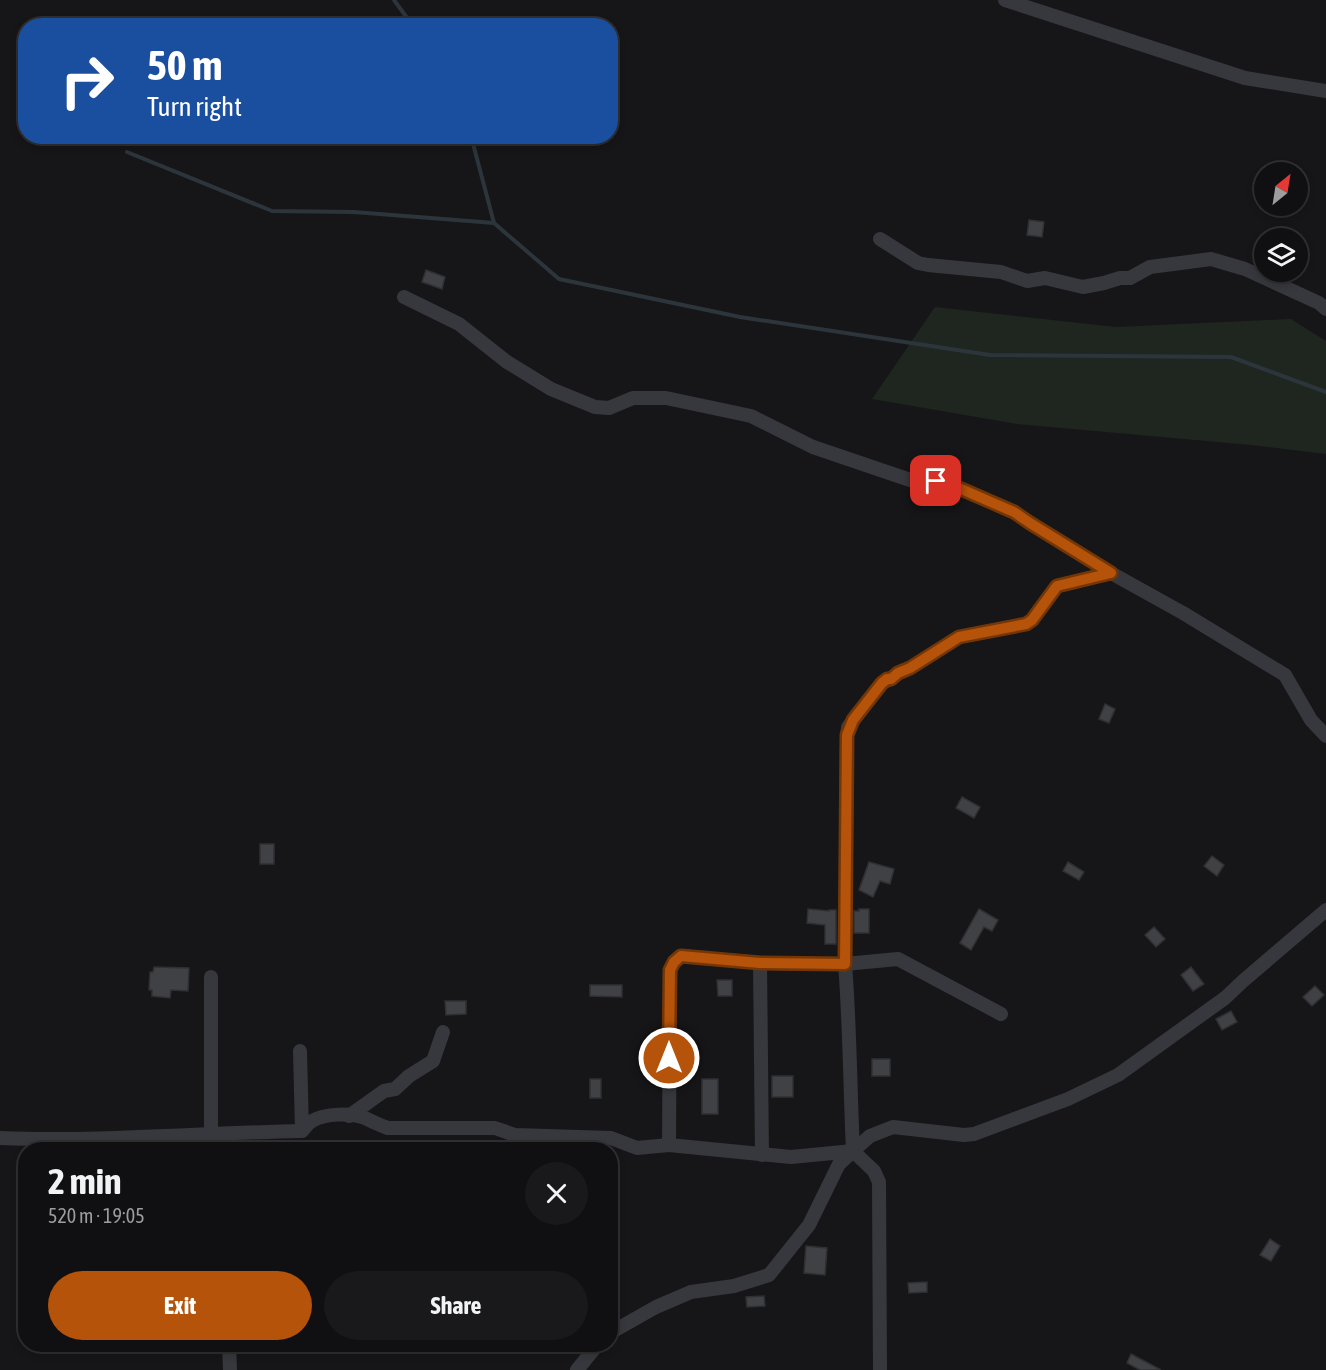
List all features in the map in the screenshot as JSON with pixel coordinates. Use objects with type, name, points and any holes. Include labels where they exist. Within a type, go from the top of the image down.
[{"type":"street","points":[[1005,0],[1245,78],[1326,91]]},
{"type":"street","points":[[880,238],[918,263],[1001,272],[1027,281],[1045,278],[1083,287],[1120,278],[1130,279],[1150,267],[1211,259],[1245,269],[1319,303],[1326,309]]},
{"type":"street","points":[[404,297],[459,324],[507,362],[551,389],[595,407],[609,408],[633,398],[666,398],[751,416],[794,440],[813,447],[916,482],[945,482],[1014,512],[1111,573],[1183,613],[1285,675],[1311,720],[1326,736]]},
{"type":"street","points":[[879,1370],[879,1182],[874,1172],[853,1151],[845,964],[847,735],[853,720],[882,683],[898,673],[959,637],[1026,624],[1032,620],[1057,586],[1111,573]]},
{"type":"street","points":[[618,1328],[656,1307],[691,1292],[734,1286],[774,1272],[809,1225],[838,1164],[877,1132],[893,1127],[964,1135],[983,1131],[1068,1099],[1119,1075],[1226,998],[1326,910]]},
{"type":"street","points":[[669,1145],[670,970],[681,956],[760,963],[845,964],[898,959],[1001,1014]]},
{"type":"street","points":[[760,963],[762,1155]]},
{"type":"street","points":[[211,977],[211,1142]]},
{"type":"street","points":[[349,1116],[384,1091],[399,1086],[409,1076],[433,1061],[443,1032]]},
{"type":"street","points":[[300,1051],[302,1131]]},
{"type":"street","points":[[0,1138],[130,1137],[302,1131],[312,1121],[323,1117],[349,1116],[366,1119],[388,1128],[495,1128],[515,1135],[611,1138],[637,1148],[669,1145],[791,1157],[853,1151]]},
{"type":"street","points":[[229,1352],[230,1370]]},
{"type":"street","points":[[577,1370],[592,1352]]},
{"type":"shaded area","points":[[935,307],[1116,327],[1291,319],[1326,341],[1326,454],[1017,424],[872,399]]},
{"type":"building","points":[[1029,220],[1044,222],[1042,237],[1027,235]]},
{"type":"building","points":[[426,270],[445,277],[442,289],[422,282]]},
{"type":"building","points":[[1105,704],[1115,709],[1109,723],[1099,719]]},
{"type":"building","points":[[962,797],[980,807],[974,818],[956,808]]},
{"type":"building","points":[[260,844],[274,844],[274,864],[260,864]]},
{"type":"building","points":[[1212,856],[1224,865],[1217,876],[1204,866]]},
{"type":"building","points":[[869,862],[894,869],[890,884],[880,881],[873,897],[859,890]]},
{"type":"building","points":[[1068,862],[1084,872],[1079,880],[1063,871]]},
{"type":"building","points":[[808,909],[836,910],[836,944],[825,944],[825,925],[807,923]]},
{"type":"building","points":[[859,909],[869,909],[869,933],[854,933],[854,911],[859,911]]},
{"type":"building","points":[[979,909],[998,920],[992,931],[984,927],[971,950],[960,943]]},
{"type":"building","points":[[1154,927],[1165,939],[1156,947],[1145,935]]},
{"type":"building","points":[[154,967],[189,968],[188,991],[171,990],[170,998],[152,996],[152,990],[149,990],[150,972],[153,972]]},
{"type":"building","points":[[1191,967],[1204,984],[1193,991],[1181,975]]},
{"type":"building","points":[[717,980],[732,980],[732,996],[718,996]]},
{"type":"building","points":[[590,985],[622,985],[622,997],[590,996]]},
{"type":"building","points":[[1315,986],[1324,995],[1312,1006],[1303,997]]},
{"type":"building","points":[[445,1001],[466,1001],[466,1014],[446,1015]]},
{"type":"building","points":[[1231,1011],[1237,1022],[1222,1030],[1216,1019]]},
{"type":"building","points":[[872,1059],[890,1059],[890,1076],[872,1076]]},
{"type":"building","points":[[772,1076],[793,1076],[793,1097],[772,1097]]},
{"type":"building","points":[[590,1079],[601,1079],[601,1098],[590,1098]]},
{"type":"building","points":[[702,1079],[718,1079],[718,1114],[702,1114]]},
{"type":"building","points":[[1270,1239],[1280,1246],[1271,1261],[1260,1255]]},
{"type":"building","points":[[806,1246],[827,1248],[825,1275],[804,1273]]},
{"type":"building","points":[[927,1282],[927,1292],[909,1293],[908,1283]]},
{"type":"building","points":[[764,1296],[765,1306],[747,1307],[746,1297]]},
{"type":"building","points":[[1131,1354],[1161,1370],[1140,1370],[1127,1363]]},
{"type":"waterway","points":[[394,0],[407,18]]},
{"type":"waterway","points":[[473,144],[494,223],[559,279],[740,317],[990,355],[1231,357],[1326,392]]},
{"type":"waterway","points":[[127,152],[272,211],[354,212],[494,223]]},
{"type":"route","points":[[669,1058],[670,970],[681,956],[760,963],[845,964],[847,735],[853,720],[882,683],[959,637],[1026,624],[1032,620],[1057,586],[1111,573],[1014,512],[945,482],[936,481]]}]
